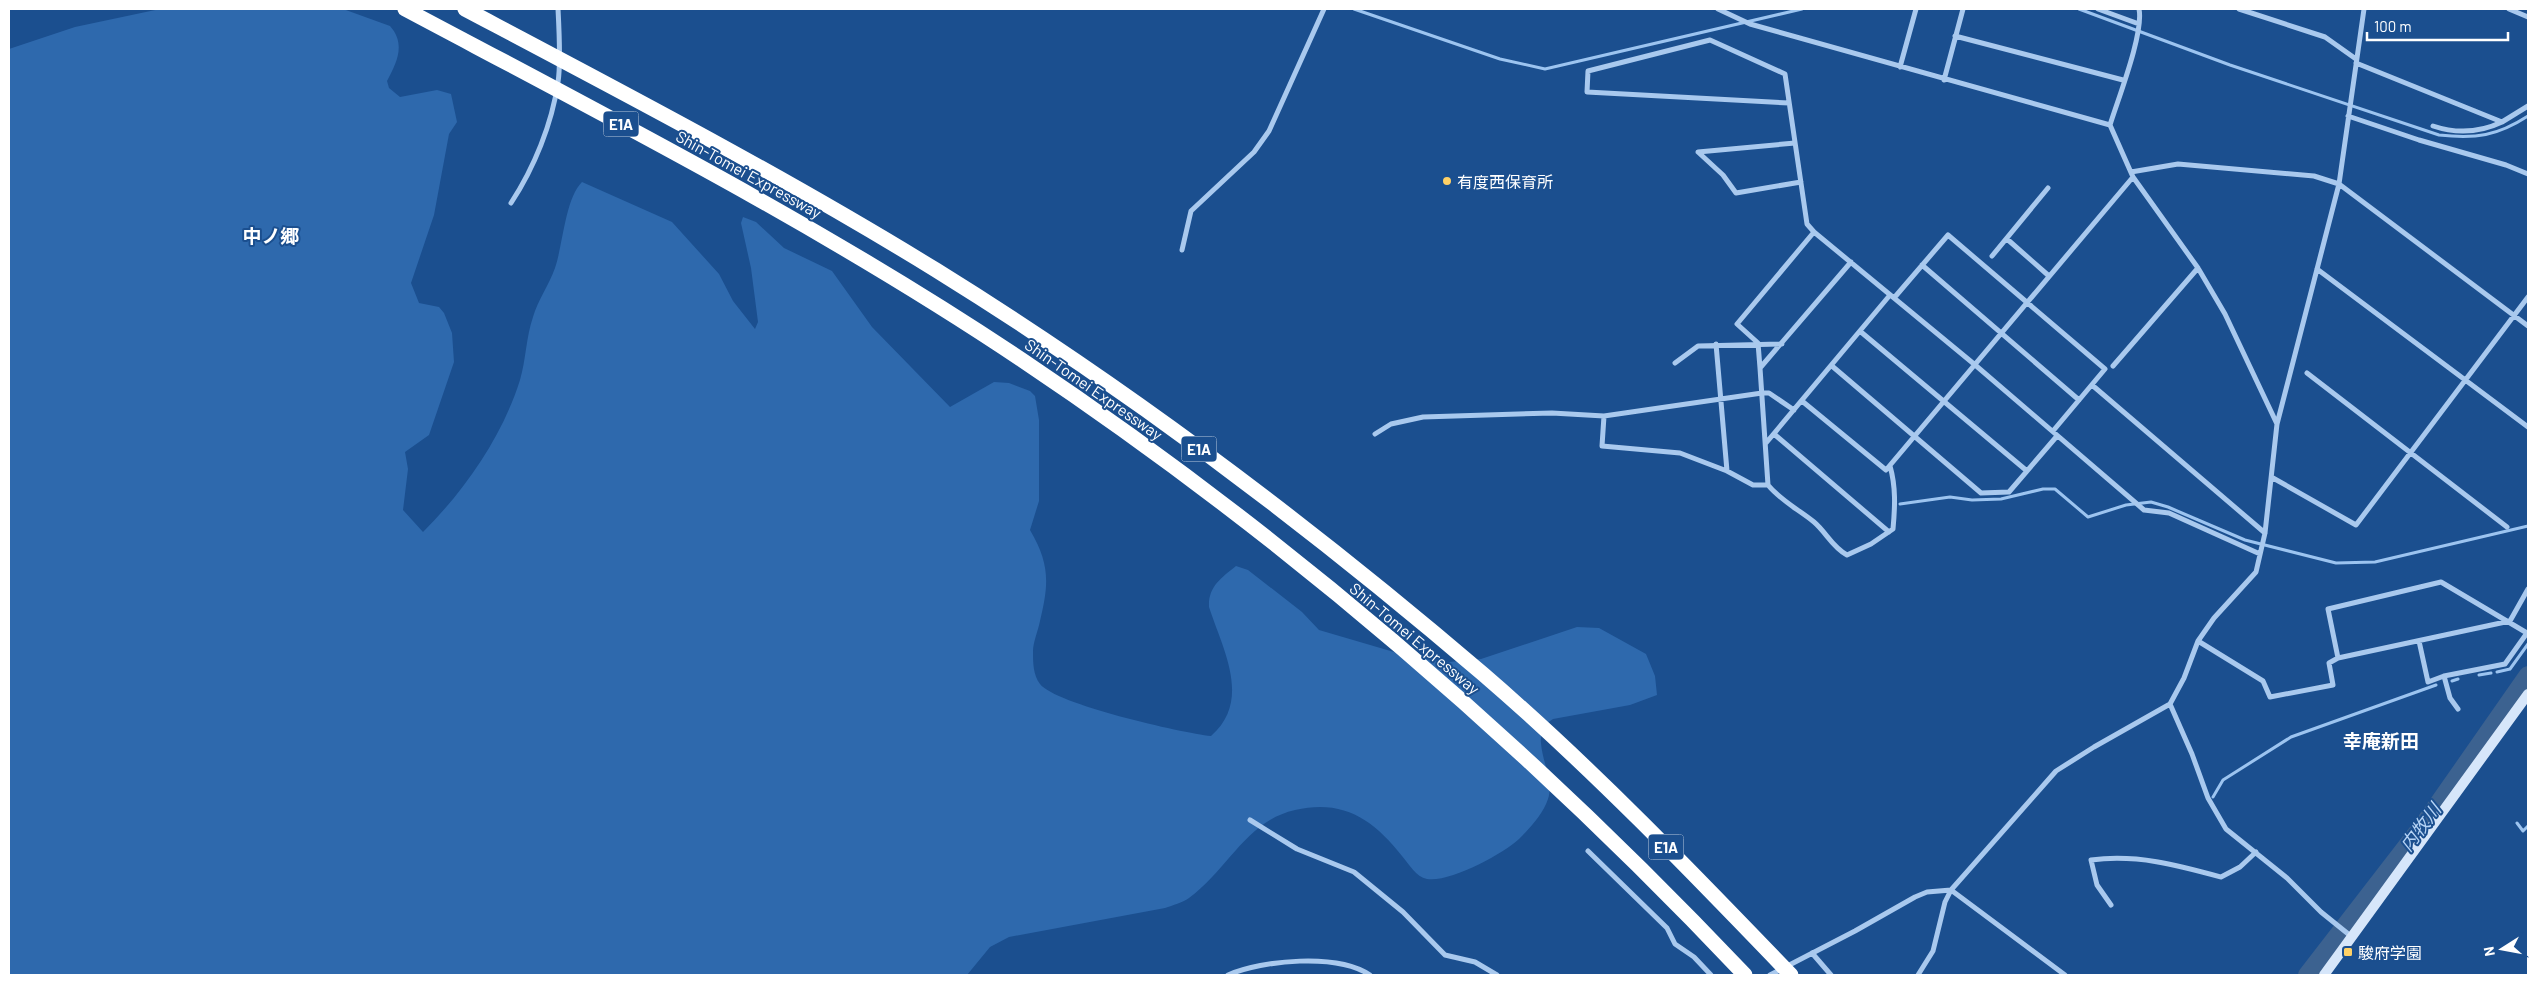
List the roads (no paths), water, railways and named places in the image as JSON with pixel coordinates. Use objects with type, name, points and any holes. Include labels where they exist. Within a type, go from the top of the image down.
[{"type":"highway","name":"Shin-Tomei Expressway","points":[[406,9],[630,128],[834,242],[1020,358],[1137,439],[1349,605],[1509,742],[1599,827],[1745,975]]},
{"type":"highway","name":"Shin-Tomei Expressway","points":[[465,9],[835,209],[1004,314],[1158,419],[1269,500],[1387,594],[1538,723],[1715,896],[1791,975]]},
{"type":"street","points":[[511,203],[525,181],[554,104],[558,80],[558,9]]},
{"type":"street","points":[[1182,250],[1191,211],[1254,152],[1269,131],[1324,9]]},
{"type":"street","points":[[1718,9],[1750,24],[1944,80],[2110,125]]},
{"type":"street","points":[[1900,67],[1916,9]]},
{"type":"street","points":[[1944,80],[1963,9]]},
{"type":"street","points":[[2098,9],[2139,24]]},
{"type":"street","points":[[2139,9],[2139,24],[2110,125],[2132,174],[2198,268],[2225,314],[2278,424]]},
{"type":"street","points":[[2239,9],[2325,37],[2356,61],[2502,122]]},
{"type":"street","points":[[1918,975],[1933,951],[1945,902],[1951,890],[2056,771],[2170,704],[2184,678],[2198,641],[2214,618],[2256,572],[2265,533],[2278,424],[2339,184],[2364,9]]},
{"type":"street","points":[[2509,9],[2528,17]]},
{"type":"street","points":[[1955,36],[2123,80]]},
{"type":"street","points":[[1789,103],[1586,92],[1588,71],[1710,40],[1785,74],[1807,224],[1814,232],[1974,364],[2144,510],[2169,513],[2260,554]]},
{"type":"street","points":[[2433,126],[2458,132],[2470,132],[2502,122],[2528,106]]},
{"type":"street","points":[[2348,114],[2419,140],[2506,165],[2528,174]]},
{"type":"street","points":[[1795,143],[1698,152],[1723,175],[1736,193],[1801,182]]},
{"type":"street","points":[[1802,401],[1886,470],[2132,174],[2178,164],[2314,176],[2339,184],[2528,326]]},
{"type":"street","points":[[1992,256],[2048,188]]},
{"type":"street","points":[[1814,232],[1737,324],[1758,343],[1768,485],[1777,497],[1815,523],[1836,549],[1847,555],[1894,529],[1896,504],[1894,479],[1890,466]]},
{"type":"street","points":[[1766,443],[1794,410],[1892,296],[1948,235],[2028,301],[2105,369],[2009,492],[1981,493],[1832,366]]},
{"type":"street","points":[[2007,239],[2049,276]]},
{"type":"street","points":[[1760,368],[1851,262]]},
{"type":"street","points":[[1922,265],[2079,400]]},
{"type":"street","points":[[2113,366],[2198,268]]},
{"type":"street","points":[[2317,269],[2528,427]]},
{"type":"street","points":[[2273,478],[2356,525],[2528,297]]},
{"type":"street","points":[[1861,332],[2027,471]]},
{"type":"street","points":[[1675,363],[1698,346],[1758,343],[1782,344]]},
{"type":"street","points":[[1716,344],[1727,471]]},
{"type":"street","points":[[2308,373],[2507,527]]},
{"type":"street","points":[[2092,385],[2265,533]]},
{"type":"street","points":[[1375,434],[1391,424],[1423,417],[1552,413],[1604,416],[1762,393],[1769,393],[1794,410]]},
{"type":"street","points":[[1604,416],[1602,446],[1680,453],[1727,471],[1753,484],[1768,485]]},
{"type":"street","points":[[1774,434],[1888,532]]},
{"type":"street","points":[[2338,658],[2328,609],[2441,582],[2510,621],[2527,633],[2505,664],[2444,676],[2428,682],[2419,641]]},
{"type":"street","points":[[2198,641],[2263,681],[2270,697],[2333,685],[2329,663],[2338,658],[2510,621],[2528,590]]},
{"type":"street","points":[[2444,676],[2450,698],[2458,709]]},
{"type":"street","points":[[2324,975],[2349,935],[2528,694]]},
{"type":"street","points":[[2170,704],[2216,814],[2226,829],[2256,852],[2349,935]]},
{"type":"street","points":[[1250,820],[1297,850],[1354,872],[1403,912],[1445,955],[1474,962],[1496,975]]},
{"type":"street","points":[[1588,851],[1667,928],[1675,944],[1694,957],[1711,975]]},
{"type":"street","points":[[2111,905],[2097,885],[2091,860],[2116,857],[2156,860],[2221,877],[2240,867],[2256,852]]},
{"type":"street","points":[[1770,975],[1914,897],[1927,892],[1951,890],[2065,975]]},
{"type":"street","points":[[1812,953],[1831,975]]},
{"type":"street","points":[[1228,975],[1269,963],[1314,962],[1351,966],[1370,975]]},
{"type":"waterway","points":[[1354,9],[1500,59],[1545,69],[1802,9]]},
{"type":"waterway","points":[[2079,9],[2230,65],[2439,135],[2464,137],[2496,132],[2528,116]]},
{"type":"waterway","points":[[1900,504],[1950,497],[1972,500],[2001,499],[2043,489],[2055,489],[2088,517],[2126,505],[2151,502],[2168,507],[2245,540],[2336,563],[2375,562],[2528,526]]},
{"type":"waterway","points":[[2497,672],[2510,669],[2528,644]]},
{"type":"waterway","points":[[2479,675],[2491,673]]},
{"type":"waterway","name":"内牧川","points":[[2307,975],[2426,821],[2528,675]]},
{"type":"waterway","points":[[2452,681],[2458,679]]},
{"type":"waterway","points":[[2213,797],[2223,780],[2291,737],[2436,685]]},
{"type":"waterway","points":[[2517,823],[2523,831],[2528,826]]},
{"type":"place","name":"有度西保育所","points":[[1447,181]]},
{"type":"place","name":"駿府学園","points":[[2348,952]]},
{"type":"district","name":"中ノ郷","points":[[271,235]]},
{"type":"district","name":"幸庵新田","points":[[2381,740]]}]
